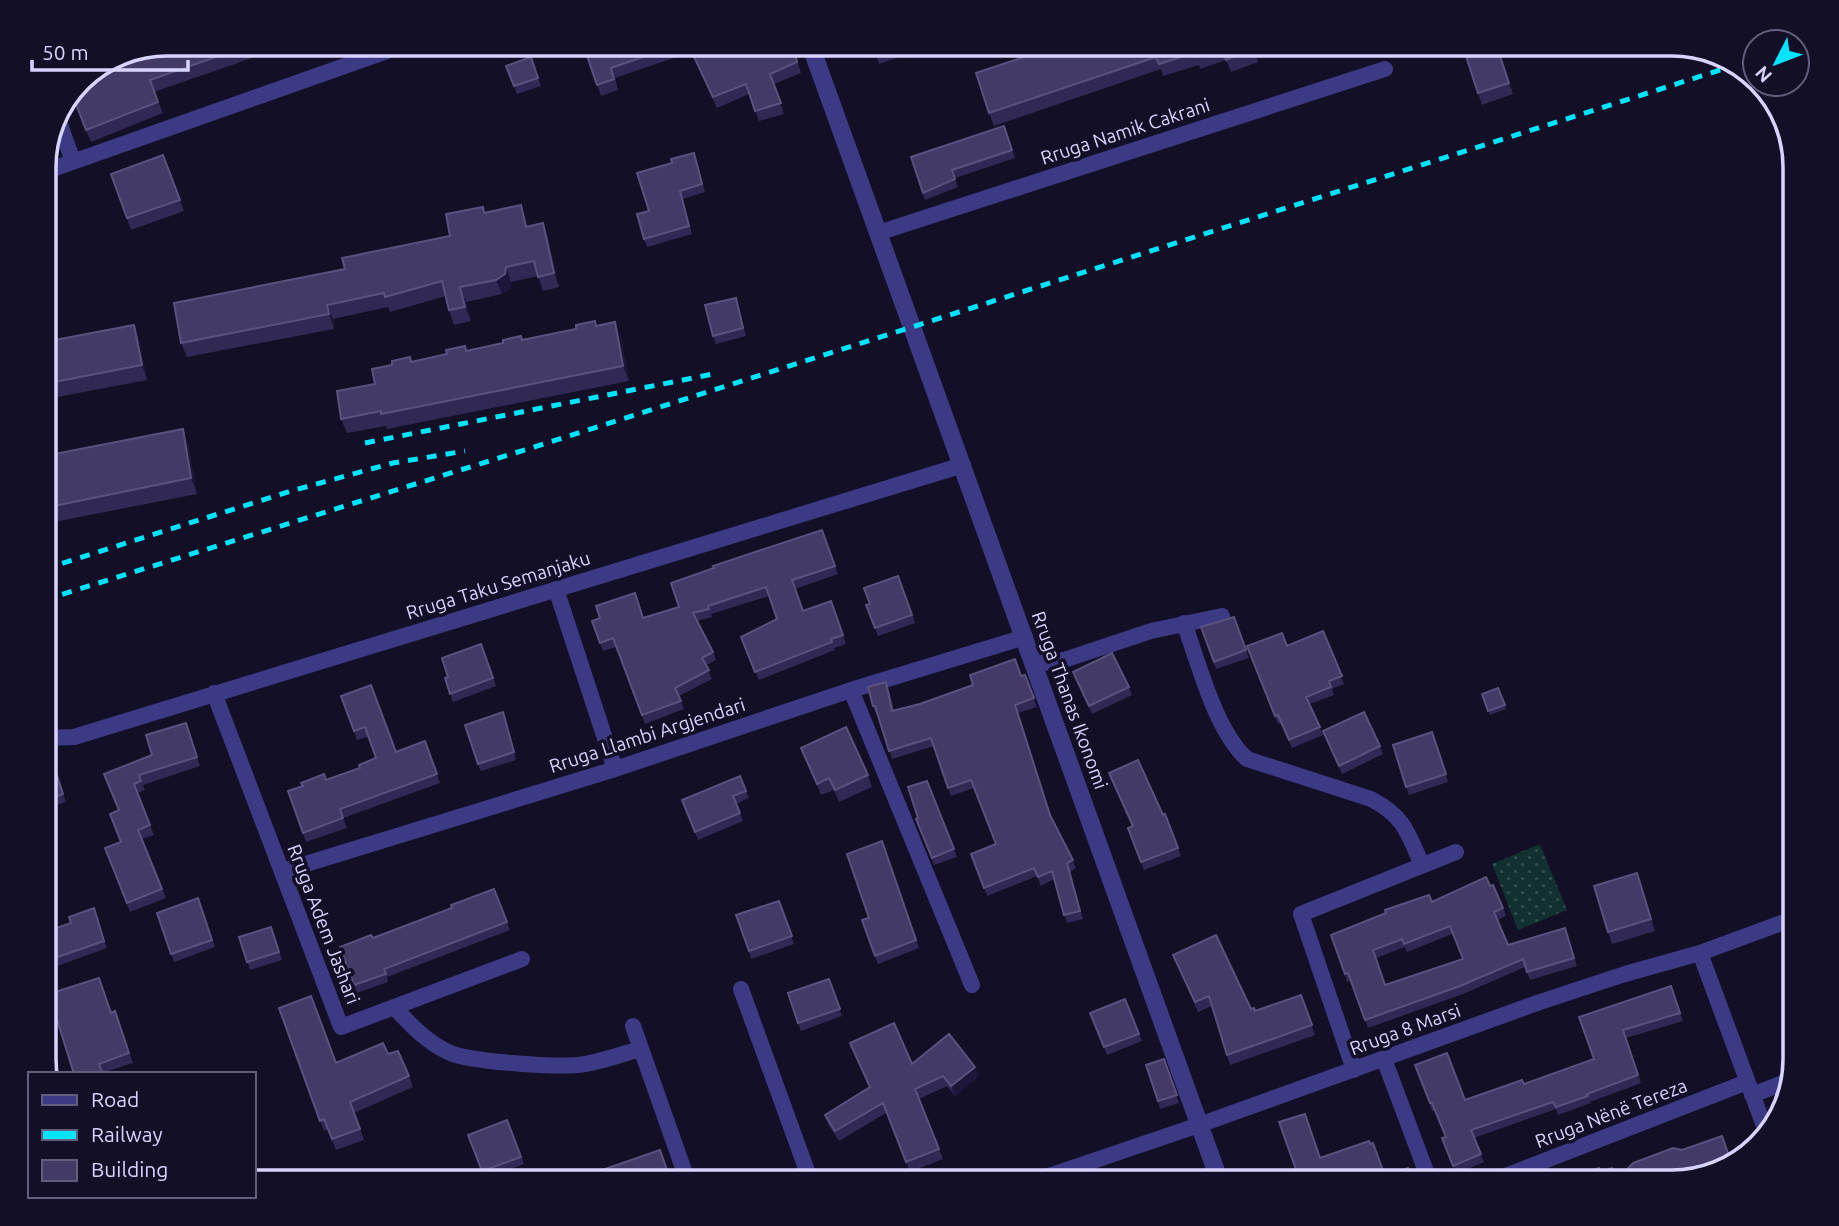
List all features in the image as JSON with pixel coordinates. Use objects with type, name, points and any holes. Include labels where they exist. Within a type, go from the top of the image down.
[{"type":"street","points":[[56,168],[357,56]]},
{"type":"street","name":"Rruga Thanas Ikonomi","points":[[814,56],[1216,1170]]},
{"type":"street","name":"Rruga Namik Cakrani","points":[[878,233],[1385,69]]},
{"type":"street","points":[[62,132],[72,162]]},
{"type":"street","name":"Rruga Taku Semanjaku","points":[[56,738],[74,737],[963,465]]},
{"type":"street","points":[[556,589],[615,769]]},
{"type":"street","points":[[1035,664],[1064,660],[1151,631],[1222,616]]},
{"type":"street","points":[[1184,623],[1220,722],[1233,747],[1247,759],[1371,799],[1390,809],[1404,825],[1422,866]]},
{"type":"street","name":"Rruga Llambi Argjendari","points":[[282,871],[615,769],[851,690],[1025,637]]},
{"type":"street","points":[[851,690],[972,985]]},
{"type":"street","name":"Rruga Adem Jashari","points":[[214,693],[341,1027],[522,959]]},
{"type":"street","points":[[1354,1070],[1301,914],[1456,852]]},
{"type":"street","name":"Rruga 8 Marsi","points":[[1066,1170],[1540,1002],[1700,953],[1783,922]]},
{"type":"street","points":[[1700,953],[1762,1122]]},
{"type":"street","points":[[741,989],[807,1170]]},
{"type":"street","points":[[394,1007],[417,1031],[449,1053],[472,1057],[527,1064],[579,1065],[641,1049]]},
{"type":"street","points":[[633,1026],[684,1170]]},
{"type":"street","points":[[1384,1059],[1426,1170]]},
{"type":"street","name":"Rruga Nënë Tereza","points":[[1523,1170],[1749,1089],[1780,1083]]},
{"type":"green space","points":[[1540,844],[1567,910],[1518,930],[1492,864]]},
{"type":"building","points":[[167,56],[218,56],[150,80],[158,102],[86,130],[76,104],[94,84],[125,64]]},
{"type":"building","points":[[587,56],[646,56],[611,68],[614,79],[597,85]]},
{"type":"building","points":[[694,56],[795,56],[797,62],[770,74],[781,103],[755,111],[746,84],[713,97]]},
{"type":"building","points":[[1027,56],[1184,56],[1159,64],[1156,57],[989,113],[976,73]]},
{"type":"building","points":[[1466,56],[1500,56],[1509,83],[1478,93]]},
{"type":"building","points":[[531,57],[538,78],[514,86],[506,66]]},
{"type":"building","points":[[1004,126],[1012,150],[952,170],[955,179],[923,193],[911,157]]},
{"type":"building","points":[[694,153],[702,184],[680,191],[689,226],[644,239],[637,214],[649,211],[637,173],[672,163],[671,159]]},
{"type":"building","points":[[163,155],[180,200],[127,218],[111,174]]},
{"type":"building","points":[[521,205],[526,227],[543,223],[554,273],[538,277],[534,261],[506,267],[505,274],[496,280],[460,287],[465,307],[449,310],[442,281],[385,297],[384,293],[327,305],[329,314],[181,343],[174,303],[345,269],[342,258],[450,236],[446,214],[483,207],[484,213]]},
{"type":"building","points":[[736,298],[743,328],[713,336],[705,305]]},
{"type":"building","points":[[595,321],[596,326],[615,322],[623,366],[381,414],[381,411],[341,419],[337,391],[375,384],[372,369],[392,365],[392,361],[410,357],[411,362],[447,354],[446,350],[465,346],[466,351],[521,336],[522,340],[576,329],[576,325]]},
{"type":"building","points":[[134,325],[142,365],[56,382],[56,340]]},
{"type":"building","points":[[183,429],[191,478],[56,506],[56,454]]},
{"type":"building","points":[[822,530],[835,566],[792,580],[803,611],[831,601],[843,635],[831,639],[832,642],[755,672],[741,637],[777,619],[766,587],[708,606],[709,609],[693,613],[713,652],[702,658],[709,670],[675,688],[681,701],[642,715],[613,638],[600,643],[592,621],[600,618],[596,606],[635,593],[643,618],[679,607],[671,583],[714,568],[713,566]]},
{"type":"building","points":[[898,576],[912,615],[875,628],[866,605],[870,604],[864,588]]},
{"type":"building","points":[[1234,617],[1246,650],[1214,662],[1201,627]]},
{"type":"building","points":[[1323,631],[1342,676],[1329,681],[1331,687],[1306,697],[1320,727],[1289,740],[1278,715],[1275,716],[1247,646],[1282,633],[1287,646]]},
{"type":"building","points":[[481,644],[493,678],[450,694],[442,658]]},
{"type":"building","points":[[1112,653],[1129,687],[1089,706],[1073,672]]},
{"type":"building","points":[[1015,659],[1034,698],[1015,705],[1050,815],[1073,860],[1067,863],[1080,911],[1064,915],[1052,871],[1038,877],[1034,868],[984,888],[971,854],[996,844],[971,780],[948,788],[931,738],[889,751],[868,687],[886,682],[892,711],[973,685],[970,675]]},
{"type":"building","points":[[371,685],[396,752],[425,741],[437,774],[340,809],[343,818],[303,833],[288,791],[324,774],[326,780],[360,768],[359,765],[376,758],[365,727],[354,731],[341,696]]},
{"type":"building","points":[[1498,688],[1505,705],[1488,711],[1482,694]]},
{"type":"building","points":[[503,712],[514,752],[478,764],[465,725]]},
{"type":"building","points":[[1364,712],[1380,746],[1339,766],[1323,731]]},
{"type":"building","points":[[186,723],[197,757],[139,775],[141,781],[134,784],[150,825],[138,830],[162,889],[127,903],[105,848],[121,842],[110,814],[119,810],[104,774],[152,755],[146,735]]},
{"type":"building","points":[[846,727],[868,775],[835,790],[829,778],[817,784],[801,748]]},
{"type":"building","points":[[1432,732],[1446,774],[1406,787],[1393,745]]},
{"type":"building","points":[[1138,760],[1163,815],[1165,814],[1178,848],[1141,862],[1128,828],[1133,826],[1109,773]]},
{"type":"building","points":[[56,772],[63,794],[56,797]]},
{"type":"building","points":[[740,776],[746,791],[733,796],[740,813],[695,832],[682,800]]},
{"type":"building","points":[[927,781],[954,849],[932,858],[916,819],[918,818],[908,787]]},
{"type":"building","points":[[882,841],[916,940],[875,956],[862,920],[869,918],[847,854]]},
{"type":"building","points":[[1637,873],[1651,919],[1608,932],[1594,886]]},
{"type":"building","points":[[1486,877],[1490,886],[1493,885],[1503,908],[1494,912],[1508,945],[1565,928],[1574,958],[1527,972],[1523,959],[1460,986],[1365,1020],[1331,935],[1386,913],[1385,910],[1429,895],[1432,902]],"holes":[[[1450,926],[1463,959],[1385,985],[1373,950],[1402,939],[1404,944]]]},
{"type":"building","points":[[494,889],[507,922],[384,969],[386,974],[354,985],[340,947],[371,935],[373,938]]},
{"type":"building","points":[[198,898],[212,940],[171,954],[157,913]]},
{"type":"building","points":[[779,901],[792,936],[749,951],[736,915]]},
{"type":"building","points":[[94,908],[104,941],[56,958],[56,928],[71,923],[69,917]]},
{"type":"building","points":[[271,927],[279,952],[247,962],[239,937]]},
{"type":"building","points":[[1216,935],[1251,1009],[1254,1008],[1255,1011],[1301,995],[1312,1025],[1227,1055],[1209,996],[1195,1002],[1173,955]]},
{"type":"building","points":[[99,978],[111,1013],[115,1011],[129,1053],[99,1064],[102,1072],[73,1072],[56,1016],[56,992]]},
{"type":"building","points":[[829,979],[840,1009],[798,1023],[788,993]]},
{"type":"building","points":[[1671,986],[1680,1013],[1623,1030],[1638,1075],[1556,1107],[1553,1102],[1471,1130],[1481,1154],[1453,1166],[1442,1138],[1446,1137],[1415,1065],[1447,1053],[1465,1100],[1522,1080],[1524,1084],[1594,1059],[1579,1017]]},
{"type":"building","points":[[311,996],[336,1063],[383,1043],[388,1054],[398,1051],[409,1076],[350,1102],[360,1129],[332,1139],[324,1119],[320,1121],[279,1008]]},
{"type":"building","points":[[1125,999],[1139,1034],[1104,1047],[1090,1013]]},
{"type":"building","points":[[894,1023],[912,1064],[949,1034],[975,1067],[951,1086],[943,1076],[915,1089],[939,1149],[906,1162],[883,1103],[835,1131],[825,1115],[870,1087],[850,1043]]},
{"type":"building","points":[[1164,1059],[1177,1095],[1158,1101],[1146,1065]]},
{"type":"building","points":[[1305,1114],[1320,1158],[1369,1141],[1370,1144],[1373,1143],[1383,1170],[1296,1170],[1279,1122]]},
{"type":"building","points":[[507,1120],[521,1157],[482,1170],[468,1135]]},
{"type":"building","points":[[1722,1136],[1728,1154],[1721,1159],[1686,1169],[1626,1170],[1633,1163],[1673,1148],[1682,1150]]},
{"type":"building","points":[[660,1150],[667,1170],[602,1170]]},
{"type":"railway","points":[[56,596],[1724,69]]},
{"type":"railway","points":[[365,443],[713,374]]},
{"type":"railway","points":[[56,565],[291,491],[393,463],[465,451]]}]
